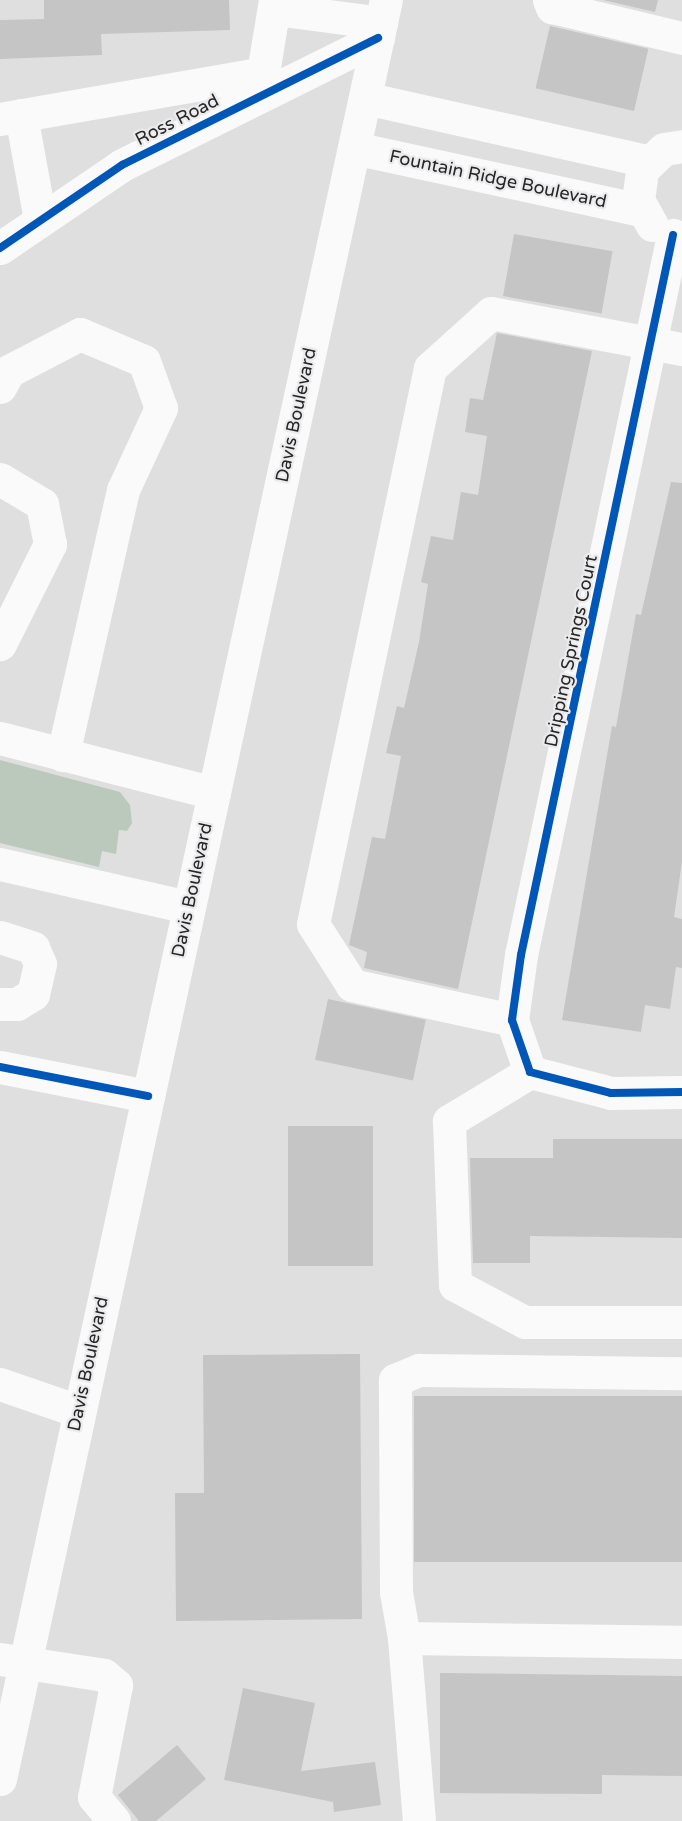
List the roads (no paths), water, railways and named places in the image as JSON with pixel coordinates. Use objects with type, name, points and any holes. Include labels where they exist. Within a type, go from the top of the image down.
[{"type":"street","points":[[549,0],[552,7],[682,38]]},
{"type":"street","points":[[40,220],[10,117],[263,73],[275,4],[382,20]]},
{"type":"street","name":"Davis Boulevard","points":[[0,1779],[13,1659],[78,1411],[382,20]]},
{"type":"street","name":"Ross Road","points":[[0,248],[122,165],[382,20]]},
{"type":"street","points":[[185,86],[192,128]]},
{"type":"street","points":[[365,98],[648,161]]},
{"type":"street","points":[[678,235],[654,226],[641,210],[638,180],[648,161],[664,150],[682,146]]},
{"type":"street","name":"Fountain Ridge Boulevard","points":[[354,148],[641,210]]},
{"type":"street","name":"Dripping Springs Court","points":[[530,1072],[512,1020],[521,955],[648,344],[678,235]]},
{"type":"street","points":[[512,1020],[352,985],[313,924],[430,368],[490,313],[682,349]]},
{"type":"street","points":[[0,387],[9,372],[80,334],[144,361],[161,408],[123,490],[63,754]]},
{"type":"street","points":[[0,478],[42,504],[50,544],[0,644]]},
{"type":"street","points":[[0,738],[214,793]]},
{"type":"street","points":[[0,864],[188,907]]},
{"type":"street","points":[[0,938],[33,948],[40,964],[33,994],[17,1004],[0,1004]]},
{"type":"street","points":[[0,1067],[148,1096]]},
{"type":"street","points":[[682,1092],[611,1093],[530,1072],[449,1121],[455,1285],[525,1322],[682,1322]]},
{"type":"street","points":[[419,1821],[404,1638],[396,1592],[395,1380],[418,1370],[682,1373]]},
{"type":"street","points":[[0,1384],[78,1411]]},
{"type":"street","points":[[404,1638],[682,1642]]},
{"type":"street","points":[[13,1659],[104,1675],[116,1685],[94,1797],[114,1821]]}]
